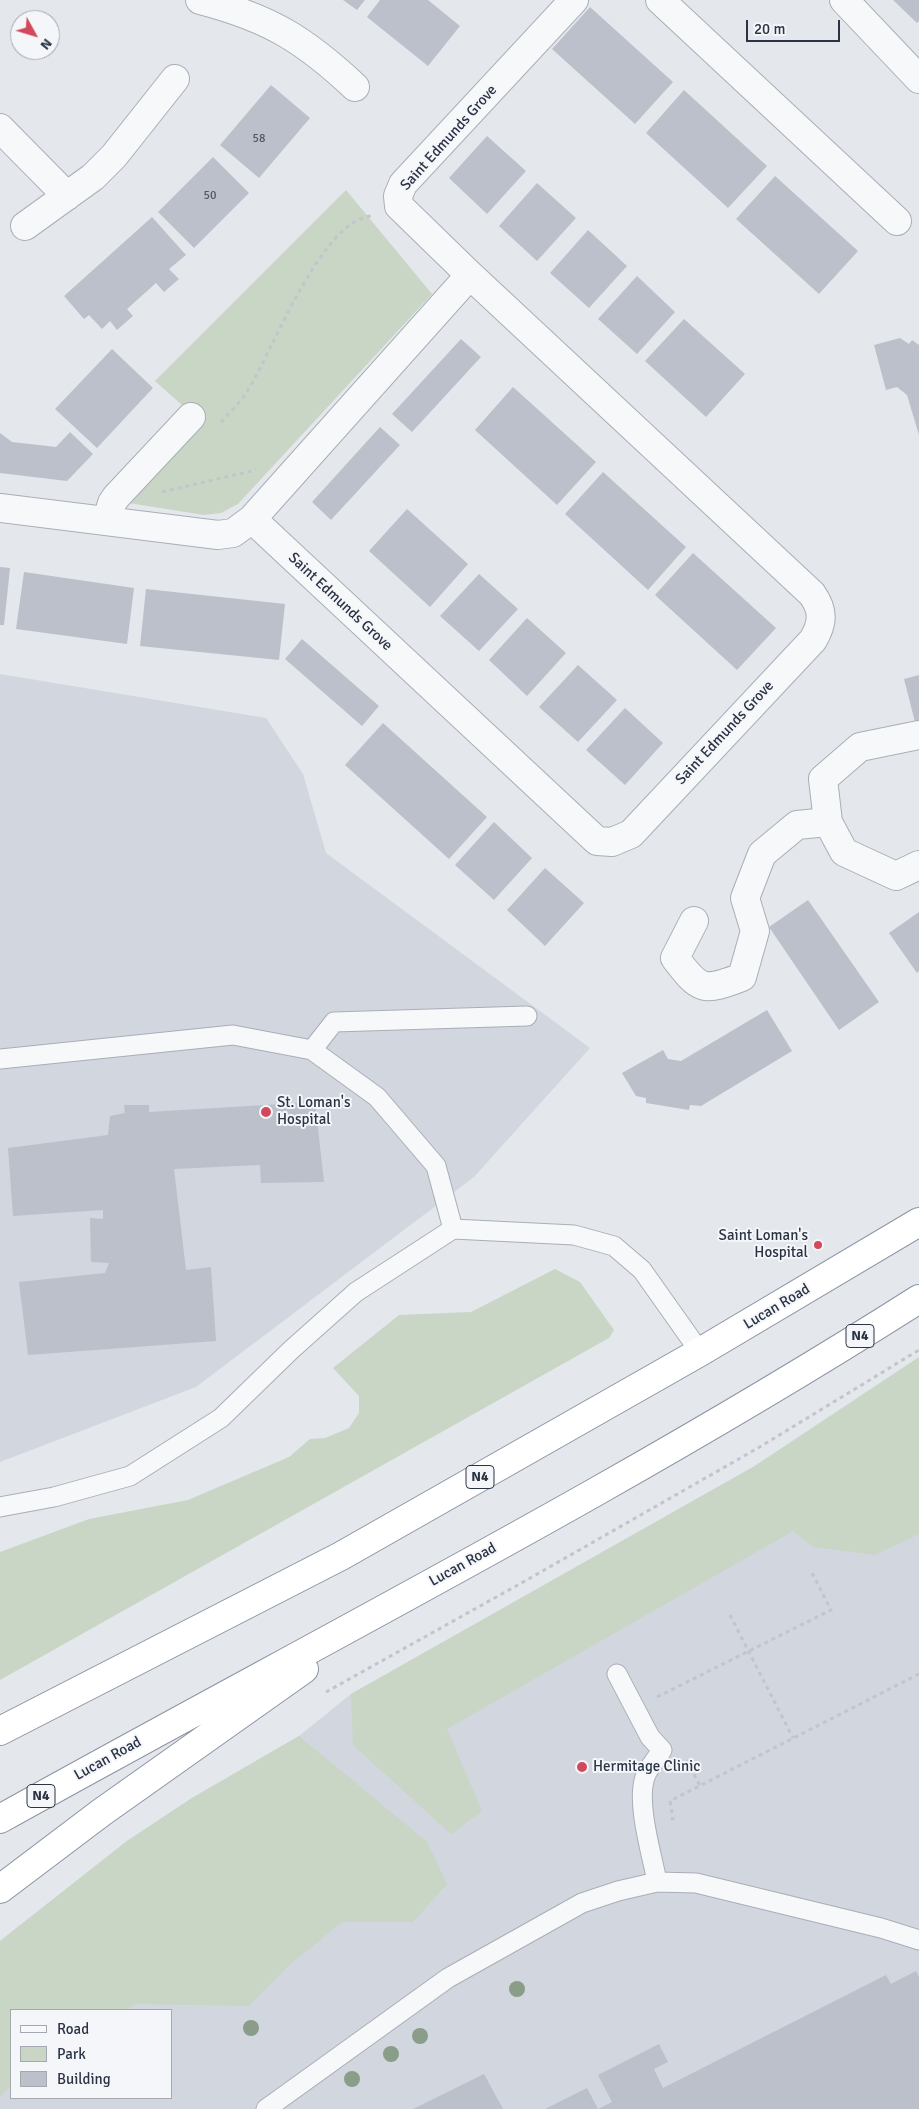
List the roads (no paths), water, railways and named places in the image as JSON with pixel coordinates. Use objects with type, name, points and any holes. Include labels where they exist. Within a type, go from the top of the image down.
[{"type":"highway","name":"Lucan Road","points":[[0,1731],[340,1556],[700,1352],[919,1222]]},
{"type":"highway","name":"Lucan Road","points":[[0,1819],[410,1595],[688,1438],[919,1299]]},
{"type":"highway","points":[[0,1888],[102,1812],[410,1595]]},
{"type":"street","points":[[200,0],[234,9],[278,27],[310,48],[355,87]]},
{"type":"street","name":"Saint Edmunds Grove","points":[[252,519],[597,841],[612,842],[631,834],[813,640],[819,629],[822,616],[819,605],[812,594],[399,206],[398,196],[404,184],[574,0]]},
{"type":"street","points":[[660,0],[897,221]]},
{"type":"street","points":[[844,0],[919,79]]},
{"type":"street","points":[[25,226],[93,177],[114,156],[175,79]]},
{"type":"street","points":[[0,128],[67,196]]},
{"type":"street","points":[[0,508],[218,535],[233,533],[252,519],[470,274]]},
{"type":"street","points":[[108,520],[112,503],[116,497],[192,417]]},
{"type":"street","points":[[919,735],[860,746],[823,779],[828,822],[844,852],[896,876],[919,865]]},
{"type":"street","points":[[694,921],[675,958],[693,982],[712,988],[742,977],[754,931],[745,898],[762,854],[797,825],[828,822]]},
{"type":"lane","points":[[312,1050],[334,1022],[527,1016]]},
{"type":"lane","points":[[0,1059],[233,1035],[312,1050],[377,1097],[436,1166],[453,1229]]},
{"type":"lane","points":[[0,1506],[54,1497],[130,1476],[221,1418],[290,1350],[356,1292],[453,1229],[574,1235],[614,1246],[642,1270],[700,1352]]},
{"type":"lane","points":[[617,1674],[650,1737],[662,1750],[645,1776],[643,1791],[646,1822],[657,1882]]},
{"type":"lane","points":[[266,2109],[448,1978],[582,1903],[618,1891],[657,1882],[696,1883],[882,1928],[919,1940]]},
{"type":"place","name":"St. Loman's Hospital","points":[[266,1112]]},
{"type":"place","name":"Saint Loman's Hospital","points":[[818,1245]]},
{"type":"place","name":"Hermitage Clinic","points":[[582,1767]]}]
